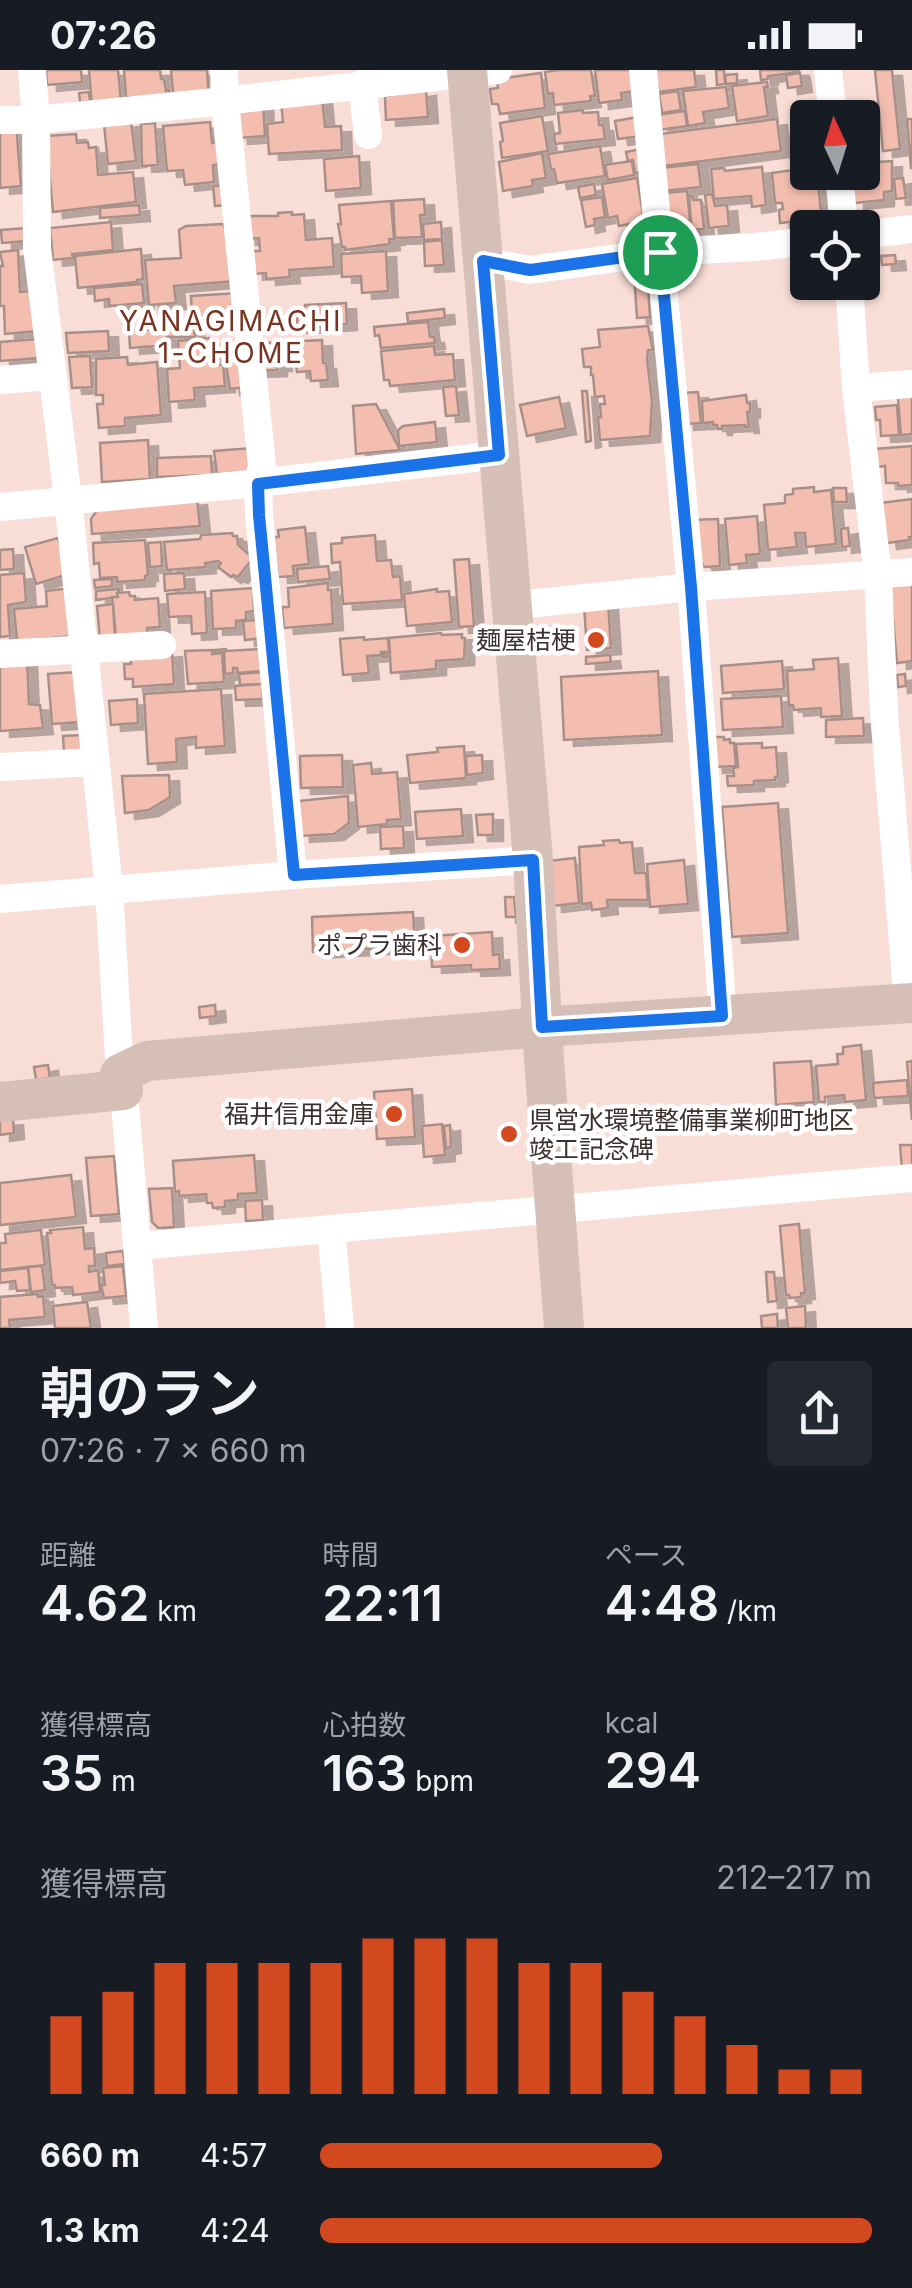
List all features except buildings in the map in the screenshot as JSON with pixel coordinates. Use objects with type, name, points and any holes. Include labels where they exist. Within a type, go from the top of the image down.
[{"type":"street","points":[[32,70],[37,248],[109,888],[121,1082],[144,1328]]},
{"type":"street","points":[[224,70],[262,466],[259,515],[294,875]]},
{"type":"street","points":[[643,70],[691,587],[722,1016]]},
{"type":"street","points":[[828,70],[831,100]]},
{"type":"street","points":[[0,120],[36,120],[225,101],[478,71],[483,261],[533,860],[564,1328]]},
{"type":"street","points":[[362,84],[368,136]]},
{"type":"street","points":[[880,233],[912,229]]},
{"type":"street","points":[[483,261],[530,270],[660,252],[790,244]]},
{"type":"street","points":[[0,1102],[121,1082],[147,1061],[542,1027],[910,1003],[898,712],[878,576],[849,300]]},
{"type":"street","points":[[0,380],[53,376]]},
{"type":"street","points":[[856,388],[912,384]]},
{"type":"street","points":[[0,507],[258,484],[499,455]]},
{"type":"street","points":[[511,599],[528,604],[691,587],[912,572]]},
{"type":"street","points":[[0,654],[162,645]]},
{"type":"street","points":[[0,767],[96,762]]},
{"type":"street","points":[[0,899],[109,888],[533,860]]},
{"type":"street","points":[[137,1246],[912,1178]]},
{"type":"street","points":[[330,1229],[340,1328]]},
{"type":"place","name":"麺屋桔梗","points":[[596,640]]},
{"type":"place","name":"ポプラ歯科","points":[[462,945]]},
{"type":"place","name":"福井信用金庫","points":[[394,1114]]},
{"type":"place","name":"県営水環境整備事業柳町地区 竣工記念碑","points":[[509,1134]]},
{"type":"district","name":"YANAGIMACHI 1-CHOME","points":[[231,337]]},
{"type":"route","points":[[660,252],[691,587],[722,1016],[542,1027],[533,860],[294,875],[258,484],[499,455],[483,261],[530,270],[660,252]]}]
